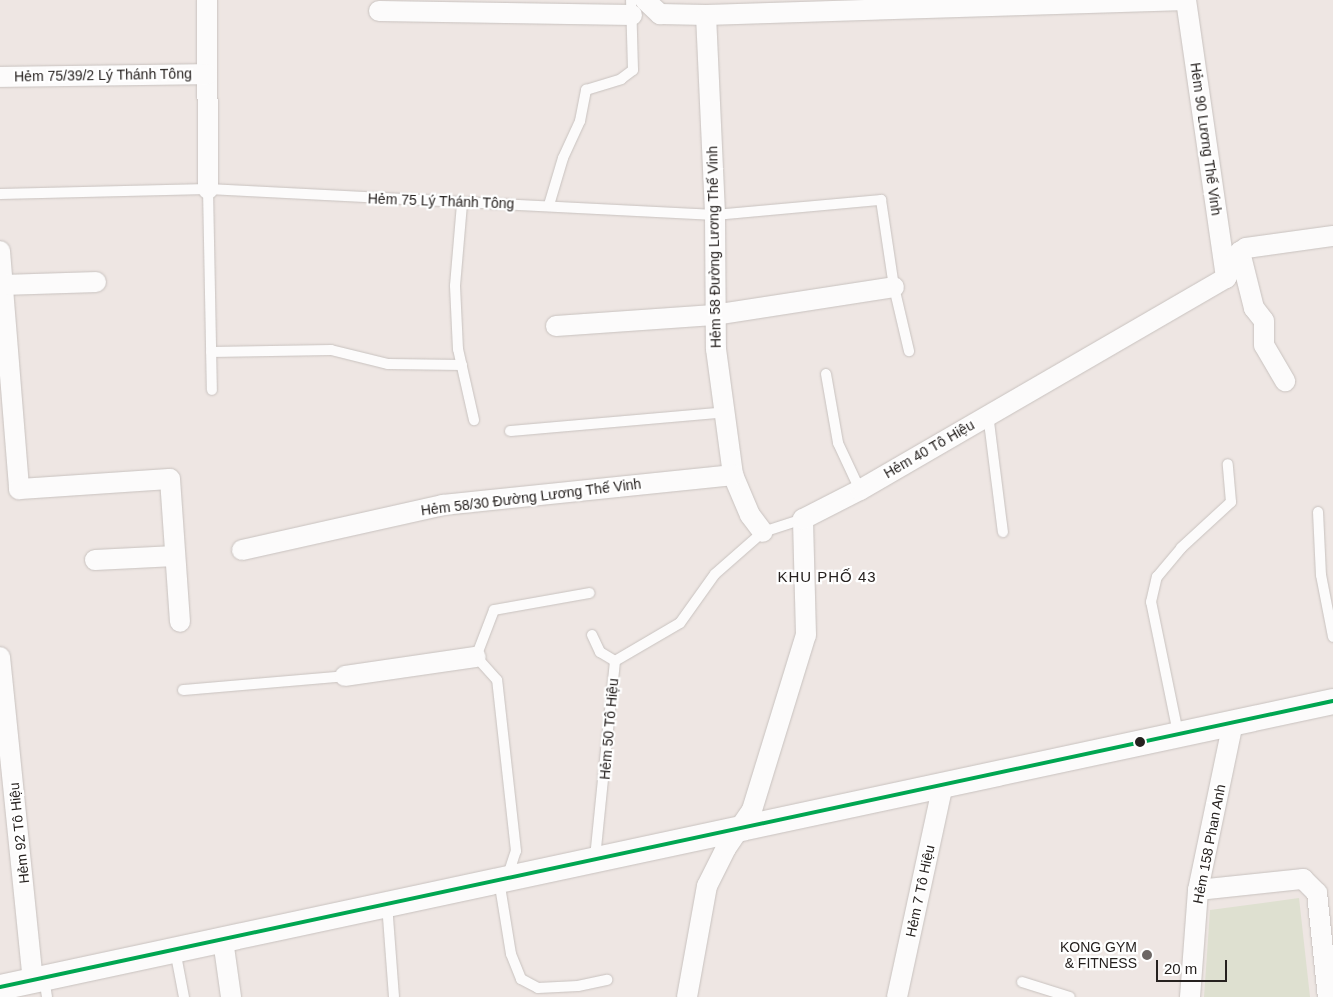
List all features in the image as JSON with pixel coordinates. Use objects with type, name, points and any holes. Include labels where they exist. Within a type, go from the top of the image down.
[{"type":"street","points":[[207,0],[208,190]]},
{"type":"street","points":[[379,10],[636,5],[660,14],[706,15],[869,5],[1178,0]]},
{"type":"street","name":"Hẻm 90 Lương Thế Vinh","points":[[1186,0],[1226,278]]},
{"type":"street","name":"Hẻm 58 Đường Lương Thế Vinh","points":[[706,15],[715,215],[714,315],[733,475],[750,515],[762,532]]},
{"type":"street","name":"Hẻm 75/39/2 Lý Thánh Tông","points":[[0,77],[207,74]]},
{"type":"street","points":[[1226,278],[1240,252],[1246,248],[1333,236]]},
{"type":"street","points":[[0,251],[7,429],[19,489],[170,479],[180,622]]},
{"type":"street","points":[[1240,252],[1254,308],[1264,321],[1264,345],[1285,381]]},
{"type":"street","name":"Hẻm 40 Tô Hiệu","points":[[803,519],[860,490],[988,414],[1226,278]]},
{"type":"street","points":[[2,285],[96,282]]},
{"type":"street","points":[[556,326],[714,315],[894,287]]},
{"type":"street","name":"Hẻm 58/30 Đường Lương Thế Vinh","points":[[242,550],[443,504],[733,475]]},
{"type":"street","points":[[687,997],[707,886],[739,829],[752,810],[806,635],[803,519]]},
{"type":"street","points":[[95,560],[175,556]]},
{"type":"street","name":"Hẻm 92 Tô Hiệu","points":[[0,657],[4,733],[41,985]]},
{"type":"street","points":[[345,676],[476,657]]},
{"type":"street","points":[[0,987],[41,985],[175,950],[1333,701]]},
{"type":"street","name":"Hẻm 158 Phan Anh","points":[[1190,997],[1198,890],[1233,723]]},
{"type":"street","name":"Hẻm 7 Tô Hiệu","points":[[897,997],[942,785]]},
{"type":"street","points":[[1198,890],[1303,879],[1317,893],[1328,997]]},
{"type":"street","points":[[223,940],[231,997]]},
{"type":"lane","points":[[549,205],[563,158],[580,122],[586,90],[621,79],[633,70],[636,5]]},
{"type":"lane","points":[[208,190],[212,390]]},
{"type":"lane","name":"Hẻm 75 Lý Thánh Tông","points":[[0,194],[208,190],[462,204],[549,205],[715,215],[881,200],[894,287]]},
{"type":"lane","points":[[462,204],[455,286],[458,349],[474,420]]},
{"type":"lane","points":[[894,287],[909,351]]},
{"type":"lane","points":[[211,352],[332,350],[388,364],[462,365]]},
{"type":"lane","points":[[826,374],[838,443],[860,490]]},
{"type":"lane","points":[[510,431],[726,412]]},
{"type":"lane","points":[[988,414],[1003,532]]},
{"type":"lane","points":[[1178,734],[1151,602],[1157,577],[1181,548],[1231,502],[1228,464]]},
{"type":"lane","points":[[1318,512],[1321,575],[1333,637]]},
{"type":"lane","name":"Hẻm 50 Tô Hiệu","points":[[595,859],[615,661],[680,623],[715,574],[762,532],[803,519]]},
{"type":"lane","points":[[589,594],[494,610],[476,657],[497,680],[516,851],[503,880],[512,954],[521,979],[538,988],[578,986],[607,980]]},
{"type":"lane","points":[[592,635],[600,652],[615,661]]},
{"type":"lane","points":[[182,690],[345,676]]},
{"type":"lane","points":[[387,904],[394,997]]},
{"type":"lane","points":[[175,950],[184,997]]},
{"type":"lane","points":[[1022,982],[1070,997]]},
{"type":"green space","points":[[1299,898],[1310,997],[1204,997],[1210,910]]},
{"type":"transit line","points":[[0,987],[1333,701]]},
{"type":"place","name":"KONG GYM & FITNESS","points":[[1147,955]]},
{"type":"district","name":"KHU PHỐ 43","points":[[827,577]]}]
